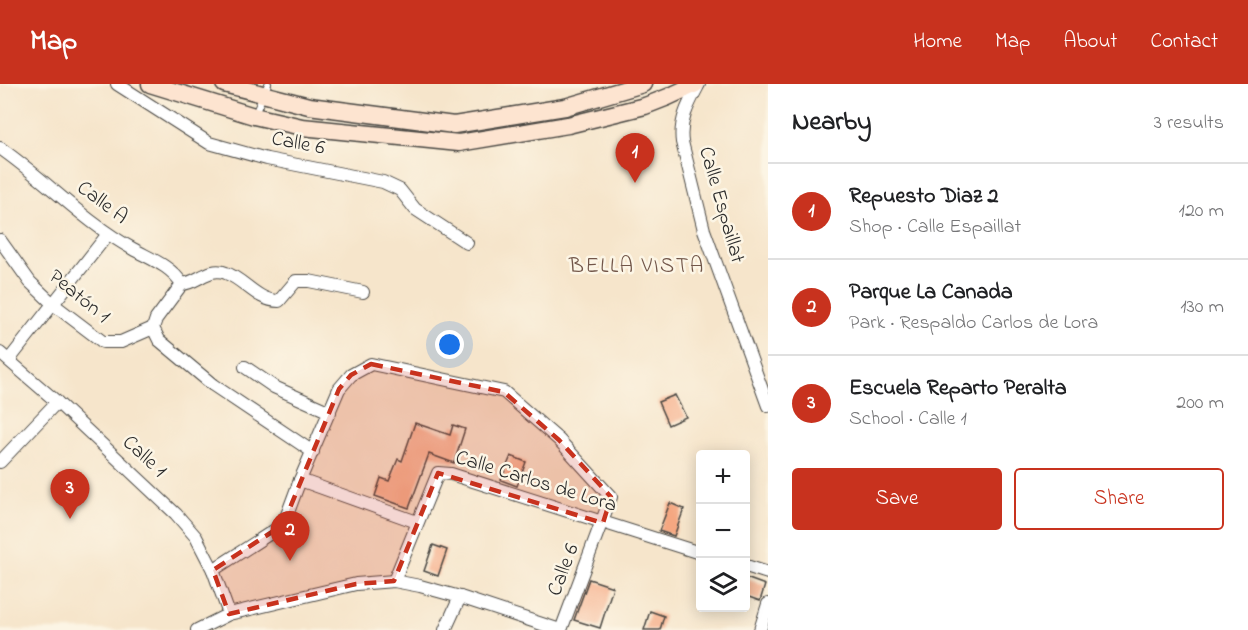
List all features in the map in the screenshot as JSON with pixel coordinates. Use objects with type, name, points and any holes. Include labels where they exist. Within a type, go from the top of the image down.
[{"type":"main road","points":[[150,84],[254,116],[302,127],[459,142],[568,125],[645,106],[697,84]]},
{"type":"main road","points":[[224,84],[265,90],[309,106],[454,125],[565,107],[639,85]]},
{"type":"street","name":"Calle 6","points":[[117,84],[209,143],[267,159],[383,182],[400,190],[415,209],[467,243]]},
{"type":"street","name":"Calle Espaillat","points":[[697,84],[680,129],[682,142],[704,230],[768,403]]},
{"type":"street","name":"Calle A","points":[[0,148],[108,234],[175,273],[182,284]]},
{"type":"street","points":[[4,357],[53,304],[108,234]]},
{"type":"street","name":"Peatón 1","points":[[0,240],[30,282],[53,304],[103,342],[121,342],[153,328]]},
{"type":"street","points":[[313,452],[213,385],[159,340],[153,328],[156,319],[182,284],[190,283],[210,271],[225,272],[268,301],[279,301],[296,281],[309,281],[363,292]]},
{"type":"street","name":"Calle 1","points":[[4,357],[57,402],[176,514],[196,537],[213,570],[229,614]]},
{"type":"street","name":"Calle 6","points":[[330,412],[339,388],[351,375],[371,364],[504,392],[559,440],[611,497],[561,630]]},
{"type":"street","points":[[213,570],[276,530],[287,515],[330,412],[274,387],[245,367]]},
{"type":"street","points":[[0,462],[57,402]]},
{"type":"street","name":"Calle Carlos de Lora","points":[[394,581],[438,473],[451,474],[696,552]]},
{"type":"street","points":[[300,480],[417,522]]},
{"type":"street","points":[[750,567],[768,573]]},
{"type":"street","points":[[197,630],[229,614],[356,584],[394,581],[420,585],[561,630]]},
{"type":"street","points":[[445,630],[460,597]]},
{"type":"street","points":[[760,630],[768,604]]},
{"type":"lane","points":[[254,116],[265,90]]},
{"type":"highlighted area","points":[[371,364],[504,392],[559,440],[611,497],[603,523],[438,473],[394,581],[356,584],[229,614],[213,570],[275,530],[287,515],[339,389],[351,375]]},
{"type":"building","points":[[675,395],[686,417],[668,425],[658,402]]},
{"type":"building","points":[[415,423],[450,435],[453,425],[465,429],[454,463],[429,454],[409,508],[375,496],[381,478],[389,481],[398,459],[402,461]]},
{"type":"building","points":[[511,456],[526,462],[517,486],[501,480]]},
{"type":"building","points":[[670,503],[684,509],[674,536],[659,531]]},
{"type":"building","points":[[433,545],[447,550],[438,576],[424,571]]},
{"type":"building","points":[[589,579],[613,587],[600,628],[574,620]]},
{"type":"building","points":[[750,579],[765,585],[760,601],[750,597]]},
{"type":"building","points":[[650,611],[664,616],[660,630],[644,630]]},
{"type":"place","name":"Repuesto Diaz 2","points":[[635,183]]},
{"type":"place","name":"Escuela Reparto Peralta","points":[[70,519]]},
{"type":"place","name":"Parque La Canada","points":[[290,561]]},
{"type":"district","name":"BELLA VISTA","points":[[637,267]]}]
